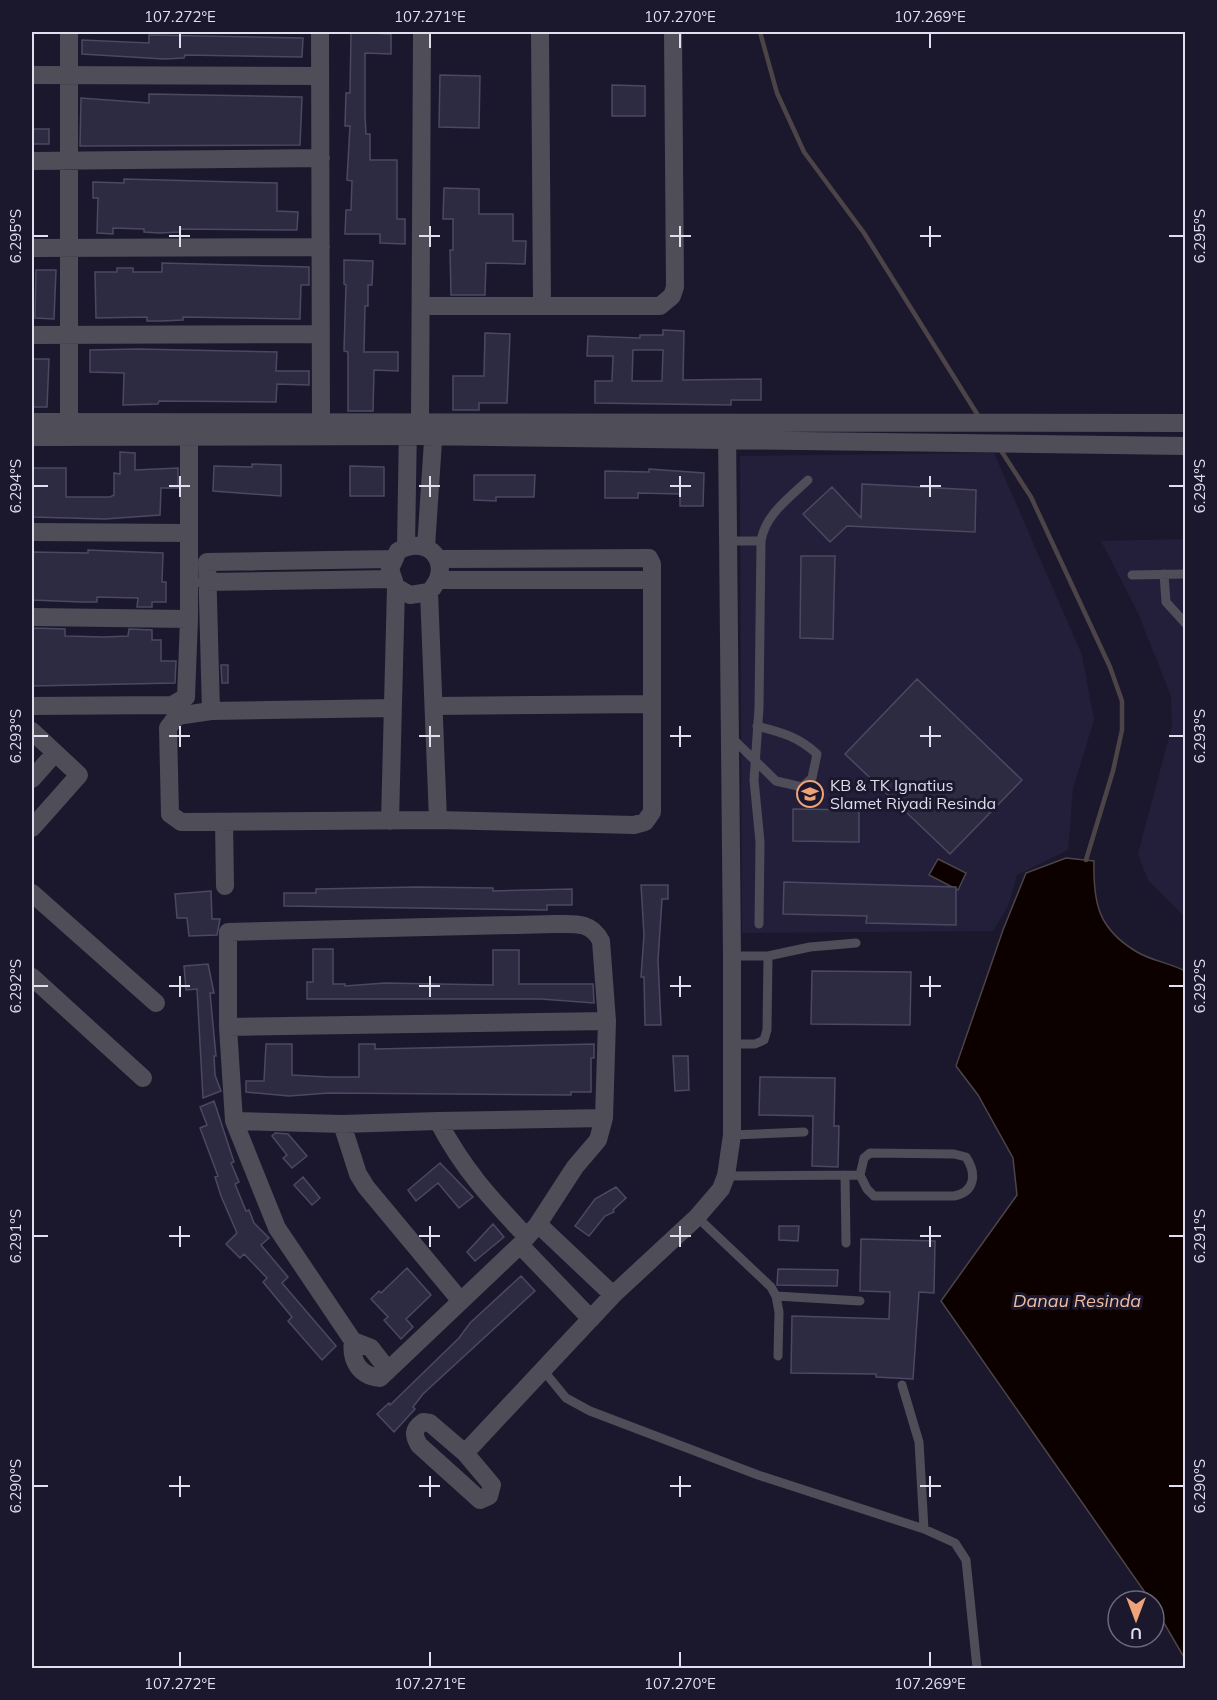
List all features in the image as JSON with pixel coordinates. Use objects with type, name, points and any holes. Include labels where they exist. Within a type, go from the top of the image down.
[{"type":"street","points":[[69,32],[69,335],[74,430]]},
{"type":"street","points":[[320,32],[321,422]]},
{"type":"street","points":[[422,32],[421,427],[432,553],[440,569],[434,586],[438,820]]},
{"type":"street","points":[[540,32],[542,305]]},
{"type":"street","points":[[421,306],[660,306],[672,296],[675,287],[673,32]]},
{"type":"street","points":[[32,75],[320,76]]},
{"type":"street","points":[[32,161],[321,158]]},
{"type":"street","points":[[32,248],[321,247]]},
{"type":"street","points":[[32,334],[321,334]]},
{"type":"street","points":[[32,422],[74,430],[189,437],[421,427]]},
{"type":"street","points":[[32,437],[74,430],[321,422],[421,427],[727,432],[931,442],[1185,446]]},
{"type":"street","points":[[727,432],[930,423],[1019,425],[1185,423]]},
{"type":"street","points":[[211,711],[206,582],[208,561],[392,559],[406,546],[421,427]]},
{"type":"street","points":[[465,1453],[613,1295],[697,1217],[721,1190],[726,1176],[732,1135],[727,432]]},
{"type":"street","points":[[32,706],[172,705],[181,702],[188,689],[189,437]]},
{"type":"street","points":[[32,532],[189,533]]},
{"type":"street","points":[[392,708],[211,711],[177,716],[168,728],[170,814],[181,822],[438,820],[634,825],[645,822],[652,812],[651,564],[649,558],[432,553],[406,546]]},
{"type":"street","points":[[390,821],[392,559]]},
{"type":"street","points":[[206,582],[393,583],[410,595],[434,586],[651,580]]},
{"type":"street","points":[[32,617],[189,619]]},
{"type":"street","points":[[435,706],[650,704]]},
{"type":"street","points":[[32,731],[80,776],[32,828]]},
{"type":"street","points":[[32,779],[56,753]]},
{"type":"street","points":[[224,822],[225,886]]},
{"type":"street","points":[[32,893],[156,1003]]},
{"type":"street","points":[[585,925],[596,930],[601,941],[607,1021],[604,1118],[598,1140],[528,1235],[388,1370],[371,1348],[353,1341],[277,1228],[234,1121],[228,1028],[228,932],[585,925]]},
{"type":"street","points":[[32,977],[143,1078]]},
{"type":"street","points":[[228,1028],[607,1021]]},
{"type":"street","points":[[234,1121],[342,1124],[604,1118]]},
{"type":"street","points":[[438,1121],[454,1152],[476,1183],[528,1235],[591,1319]]},
{"type":"street","points":[[342,1124],[358,1174],[366,1187],[460,1300]]},
{"type":"street","points":[[528,1235],[613,1295]]},
{"type":"street","points":[[426,1422],[465,1453],[492,1485],[493,1490],[485,1499],[476,1497],[419,1445],[414,1437],[415,1430],[426,1422]]},
{"type":"lane","points":[[759,924],[760,842],[755,761],[761,541],[763,528],[775,512],[808,480]]},
{"type":"lane","points":[[728,541],[761,541]]},
{"type":"lane","points":[[1164,574],[1166,602],[1185,624]]},
{"type":"lane","points":[[1132,575],[1185,574]]},
{"type":"lane","points":[[729,735],[776,781],[802,787],[812,778],[817,754],[790,734],[757,726]]},
{"type":"lane","points":[[732,956],[768,956],[810,947],[856,943]]},
{"type":"lane","points":[[732,1044],[755,1044],[764,1040],[767,1030],[768,956]]},
{"type":"lane","points":[[732,1135],[804,1132]]},
{"type":"lane","points":[[870,1153],[954,1154],[966,1157],[973,1167],[972,1185],[965,1194],[954,1196],[874,1196],[867,1189],[860,1175],[864,1158],[870,1153]]},
{"type":"lane","points":[[845,1175],[846,1243]]},
{"type":"lane","points":[[726,1176],[860,1175]]},
{"type":"lane","points":[[697,1217],[771,1287],[776,1296],[778,1356]]},
{"type":"lane","points":[[776,1296],[860,1301]]},
{"type":"lane","points":[[543,1370],[566,1398],[590,1411],[758,1475],[924,1529],[956,1543],[966,1560],[977,1668]]},
{"type":"lane","points":[[902,1385],[919,1442],[924,1529]]},
{"type":"shaded area","points":[[994,453],[1082,655],[1094,720],[1073,788],[1068,850],[1017,875],[1008,906],[993,931],[742,933],[740,456]]},
{"type":"shaded area","points":[[1185,539],[1185,917],[1148,880],[1138,854],[1172,726],[1171,696],[1138,613],[1101,541]]},
{"type":"water","name":"Danau Resinda","points":[[1066,858],[1094,861],[1095,890],[1100,914],[1114,934],[1137,952],[1185,971],[1185,1659],[1166,1627],[1166,1589],[1143,1589],[941,1301],[1017,1195],[1013,1158],[978,1095],[956,1066],[1003,930],[1026,873]]},
{"type":"water","points":[[938,859],[966,873],[958,890],[929,875]]},
{"type":"building","points":[[351,32],[391,34],[391,54],[365,53],[366,134],[370,134],[370,160],[397,160],[397,219],[405,219],[405,244],[380,243],[380,234],[345,234],[346,210],[351,210],[352,181],[347,180],[350,126],[345,126],[346,93],[350,93]]},
{"type":"building","points":[[149,35],[303,38],[302,57],[185,55],[184,58],[164,59],[82,54],[82,40],[149,43]]},
{"type":"building","points":[[440,75],[480,76],[479,128],[439,127]]},
{"type":"building","points":[[612,85],[645,86],[645,116],[612,116]]},
{"type":"building","points":[[149,94],[302,97],[300,145],[80,146],[81,98],[149,103]]},
{"type":"building","points":[[32,129],[49,129],[49,144],[32,144]]},
{"type":"building","points":[[124,179],[277,183],[277,211],[298,212],[297,230],[180,229],[180,232],[159,233],[144,232],[144,229],[113,228],[113,234],[97,233],[98,198],[93,198],[93,182],[124,183]]},
{"type":"building","points":[[444,188],[479,189],[479,214],[513,214],[513,241],[526,241],[525,264],[486,263],[485,295],[451,295],[450,250],[453,250],[453,219],[443,219]]},
{"type":"building","points":[[344,260],[373,261],[372,285],[368,285],[368,306],[365,306],[364,352],[398,352],[398,371],[374,370],[373,411],[348,411],[348,352],[344,351],[346,285],[344,284]]},
{"type":"building","points":[[162,263],[309,267],[309,285],[301,285],[300,319],[183,317],[183,320],[147,321],[147,317],[96,318],[95,272],[117,272],[117,268],[133,268],[133,272],[162,272]]},
{"type":"building","points":[[36,270],[56,270],[54,319],[35,318]]},
{"type":"building","points":[[663,330],[684,331],[683,380],[761,379],[761,400],[731,400],[731,405],[595,403],[595,381],[612,381],[613,356],[587,356],[588,336],[640,338],[640,335],[663,335]],"holes":[[[633,350],[663,350],[662,381],[632,381]]]},
{"type":"building","points":[[485,333],[510,334],[507,403],[479,403],[479,410],[453,410],[453,376],[484,376]]},
{"type":"building","points":[[90,350],[277,352],[276,371],[309,371],[309,385],[277,384],[276,402],[159,401],[158,404],[123,405],[124,373],[90,372]]},
{"type":"building","points":[[32,359],[49,359],[47,407],[32,407]]},
{"type":"building","points":[[120,452],[135,453],[135,470],[178,468],[178,488],[161,488],[160,515],[105,519],[32,517],[33,468],[66,468],[66,497],[110,497],[114,495],[114,473],[120,474]]},
{"type":"building","points":[[252,464],[281,465],[281,496],[213,491],[214,466],[252,467]]},
{"type":"building","points":[[350,466],[384,467],[384,496],[350,496]]},
{"type":"building","points":[[649,469],[704,473],[703,506],[680,506],[680,494],[638,493],[638,498],[605,498],[605,471],[649,472]]},
{"type":"building","points":[[474,475],[535,475],[534,497],[496,497],[496,501],[474,500]]},
{"type":"building","points":[[862,484],[976,490],[975,532],[847,526],[830,542],[803,514],[832,487],[861,518]]},
{"type":"building","points":[[88,550],[163,553],[162,582],[166,582],[166,602],[152,602],[152,607],[137,607],[138,598],[97,597],[97,602],[32,600],[32,552],[88,553]]},
{"type":"building","points":[[801,556],[835,556],[833,639],[800,638]]},
{"type":"building","points":[[32,628],[65,629],[65,636],[104,637],[128,636],[129,629],[152,630],[152,640],[161,640],[161,661],[176,661],[175,683],[32,686]]},
{"type":"building","points":[[221,665],[228,665],[228,683],[222,683]]},
{"type":"building","points":[[917,679],[1022,780],[950,854],[845,754]]},
{"type":"building","points":[[793,809],[859,810],[859,842],[793,841]]},
{"type":"building","points":[[784,882],[956,887],[956,925],[866,923],[867,916],[783,914]]},
{"type":"building","points":[[641,885],[668,885],[668,899],[662,899],[658,960],[661,1025],[645,1025],[644,977],[641,977],[644,935]]},
{"type":"building","points":[[493,888],[493,891],[572,889],[572,905],[547,905],[547,910],[284,906],[284,893],[316,893],[316,889]]},
{"type":"building","points":[[211,891],[212,919],[220,919],[217,935],[189,936],[187,918],[177,918],[175,894]]},
{"type":"building","points":[[313,949],[333,949],[333,984],[345,984],[345,986],[385,983],[493,985],[493,950],[519,950],[519,984],[593,984],[594,1003],[541,999],[307,999],[307,982],[313,982]]},
{"type":"building","points":[[208,964],[214,993],[210,993],[216,1056],[214,1056],[215,1075],[221,1091],[203,1098],[197,989],[186,990],[184,966]]},
{"type":"building","points":[[812,971],[911,972],[910,1025],[811,1024]]},
{"type":"building","points":[[266,1044],[292,1044],[292,1075],[359,1077],[359,1044],[375,1044],[375,1049],[594,1044],[594,1058],[591,1058],[591,1092],[571,1092],[571,1095],[329,1093],[289,1096],[246,1092],[246,1081],[264,1081]]},
{"type":"building","points":[[673,1056],[688,1056],[689,1090],[675,1091]]},
{"type":"building","points":[[760,1077],[835,1078],[834,1126],[839,1126],[838,1167],[812,1166],[813,1116],[759,1115]]},
{"type":"building","points":[[214,1101],[234,1162],[231,1163],[239,1182],[235,1184],[246,1211],[249,1210],[254,1223],[269,1238],[261,1245],[288,1277],[282,1283],[336,1346],[322,1360],[288,1321],[292,1317],[263,1282],[267,1278],[244,1254],[240,1258],[226,1244],[237,1233],[221,1196],[215,1177],[218,1176],[200,1128],[207,1125],[200,1107]]},
{"type":"building","points":[[275,1133],[288,1134],[307,1156],[292,1168],[283,1158],[287,1155],[272,1136]]},
{"type":"building","points":[[440,1163],[473,1197],[459,1208],[438,1183],[416,1201],[408,1190]]},
{"type":"building","points":[[303,1177],[320,1198],[312,1205],[294,1185]]},
{"type":"building","points":[[616,1187],[626,1198],[613,1210],[614,1212],[605,1216],[589,1236],[575,1226],[595,1199]]},
{"type":"building","points":[[493,1224],[504,1237],[475,1261],[467,1252]]},
{"type":"building","points":[[779,1226],[799,1226],[798,1241],[779,1240]]},
{"type":"building","points":[[861,1239],[935,1241],[934,1293],[919,1292],[913,1379],[876,1377],[876,1374],[791,1373],[792,1316],[889,1319],[890,1292],[860,1291]]},
{"type":"building","points":[[407,1268],[431,1295],[406,1319],[413,1327],[401,1339],[384,1320],[388,1317],[371,1299],[379,1291],[381,1293]]},
{"type":"building","points":[[778,1269],[838,1270],[837,1286],[777,1285]]},
{"type":"building","points":[[521,1276],[535,1291],[423,1394],[413,1407],[415,1409],[394,1432],[377,1414],[389,1403],[390,1405],[459,1338],[470,1323]]},
{"type":"waterway","points":[[760,32],[777,93],[804,152],[864,233],[979,417]]},
{"type":"waterway","points":[[1000,449],[1031,497],[1110,667],[1122,701],[1122,730],[1113,771],[1086,860]]},
{"type":"place","name":"KB & TK Ignatius Slamet Riyadi Resinda","points":[[810,794]]}]
